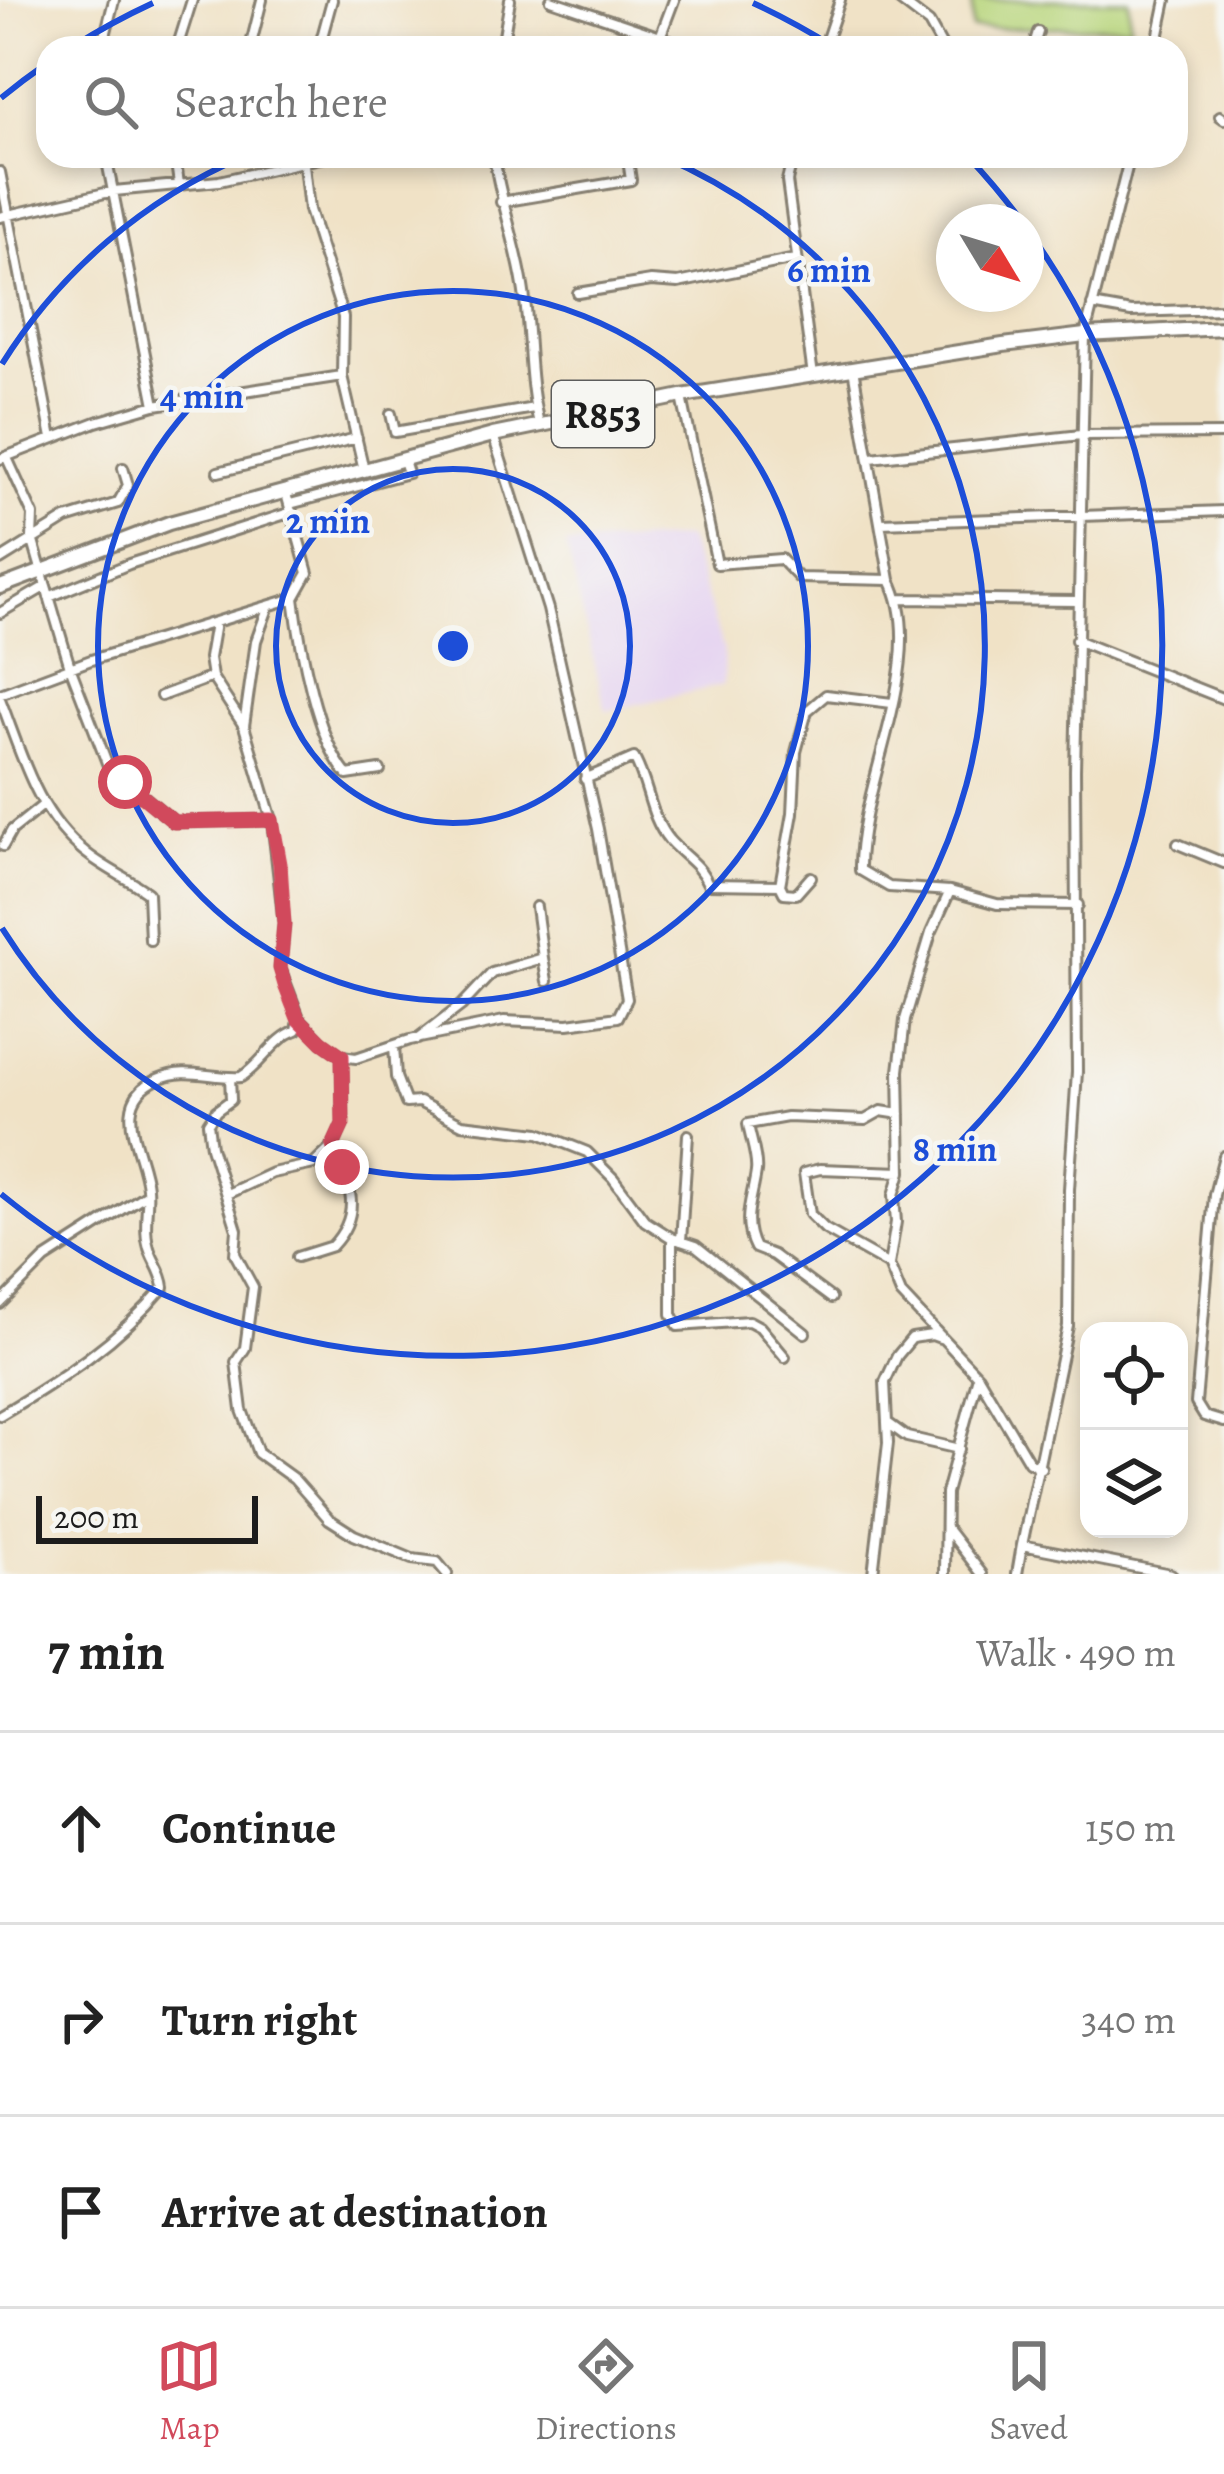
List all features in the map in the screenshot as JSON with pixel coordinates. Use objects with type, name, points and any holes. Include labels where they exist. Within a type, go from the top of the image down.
[{"type":"main road","name":"R853","points":[[0,587],[169,523],[493,435],[682,396],[1085,334],[1224,328]]},
{"type":"street","points":[[105,36],[114,0]]},
{"type":"street","points":[[181,36],[192,0]]},
{"type":"street","points":[[253,36],[262,0]]},
{"type":"street","points":[[322,36],[332,0]]},
{"type":"street","points":[[504,36],[510,0]]},
{"type":"street","points":[[551,0],[661,36],[674,0]]},
{"type":"street","points":[[828,36],[840,0]]},
{"type":"street","points":[[899,0],[928,23],[936,36]]},
{"type":"street","points":[[1158,36],[1166,0]]},
{"type":"street","points":[[1037,36],[1038,32]]},
{"type":"street","points":[[109,168],[154,405]]},
{"type":"street","points":[[177,168],[179,185]]},
{"type":"street","points":[[4,216],[114,190],[219,181],[269,168]]},
{"type":"street","points":[[304,168],[309,210],[343,317],[342,376],[364,470]]},
{"type":"street","points":[[496,168],[523,287],[540,428]]},
{"type":"street","points":[[501,202],[631,180],[629,168]]},
{"type":"street","points":[[791,168],[787,181],[795,259],[813,378]]},
{"type":"street","points":[[1017,1574],[1068,1326],[1069,1189],[1078,1072],[1076,640],[1085,334],[1127,168]]},
{"type":"street","points":[[0,172],[4,216],[52,438]]},
{"type":"street","points":[[578,293],[651,281],[678,283],[795,259]]},
{"type":"street","points":[[1092,305],[1131,312],[1224,309]]},
{"type":"street","points":[[853,369],[890,580],[900,599],[901,640],[860,870],[890,887],[950,891],[997,904],[1078,904]]},
{"type":"street","points":[[272,820],[187,822],[166,818],[107,763],[70,668],[32,538],[33,515],[4,459],[154,405],[342,376]]},
{"type":"street","points":[[682,396],[717,563],[781,559],[799,578],[890,580]]},
{"type":"street","points":[[391,414],[395,432],[534,407]]},
{"type":"street","points":[[871,458],[1081,435],[1224,434]]},
{"type":"street","points":[[298,1018],[342,1056],[356,1058],[504,1021],[535,1025],[618,1017],[627,1005],[598,829],[548,609],[493,435]]},
{"type":"street","points":[[218,472],[357,438]]},
{"type":"street","points":[[49,597],[291,508],[408,473],[404,460]]},
{"type":"street","points":[[0,560],[66,519],[118,502],[128,484],[124,468]]},
{"type":"street","points":[[285,488],[308,573],[294,598],[321,718],[346,775],[380,770]]},
{"type":"street","points":[[881,523],[1224,511]]},
{"type":"street","points":[[0,613],[46,586]]},
{"type":"street","points":[[150,940],[148,893],[87,854],[57,827],[42,806],[0,696],[70,668],[294,598]]},
{"type":"street","points":[[900,599],[1078,601]]},
{"type":"street","points":[[244,727],[256,641],[268,607]]},
{"type":"street","points":[[0,1415],[84,1364],[164,1287],[163,1272],[148,1249],[147,1194],[130,1122],[136,1101],[155,1080],[183,1072],[241,1077],[279,1040],[297,1030],[298,1018],[280,968],[284,924],[272,820],[244,727],[212,676],[208,658],[214,623]]},
{"type":"street","points":[[1076,640],[1224,699]]},
{"type":"street","points":[[161,696],[212,676]]},
{"type":"street","points":[[811,877],[796,894],[784,893],[780,886],[793,813],[796,752],[807,711],[826,694],[892,704]]},
{"type":"street","points":[[585,778],[634,758],[647,781],[652,811],[669,840],[701,868],[708,884],[780,886]]},
{"type":"street","points":[[3,846],[12,830],[42,806]]},
{"type":"street","points":[[1178,844],[1224,863]]},
{"type":"street","points":[[950,891],[931,933],[905,1020],[901,1172],[894,1195],[890,1265],[901,1294],[978,1376],[1029,1462],[1040,1468]]},
{"type":"street","points":[[536,907],[547,981]]},
{"type":"street","points":[[417,1040],[462,1005],[492,973],[543,958]]},
{"type":"street","points":[[394,1046],[396,1077],[406,1103],[419,1102],[462,1124],[539,1133],[587,1152],[614,1178],[645,1221],[696,1246],[805,1333]]},
{"type":"street","points":[[227,1194],[272,1173],[314,1164],[333,1146],[343,1124],[342,1056]]},
{"type":"street","points":[[230,1077],[230,1100],[208,1123],[237,1230],[235,1254],[253,1287],[245,1348],[236,1362],[242,1410],[258,1453],[294,1479],[329,1519],[412,1559],[436,1562],[447,1574]]},
{"type":"street","points":[[831,1298],[789,1265],[755,1248],[747,1233],[747,1202],[757,1168],[748,1124],[787,1117],[865,1120],[881,1112],[899,1114]]},
{"type":"street","points":[[688,1135],[672,1314],[678,1326],[749,1321],[785,1357]]},
{"type":"street","points":[[297,1257],[332,1246],[348,1220],[350,1179],[333,1146]]},
{"type":"street","points":[[1224,1156],[1214,1195],[1196,1403],[1204,1416],[1224,1422]]},
{"type":"street","points":[[890,1265],[825,1229],[810,1214],[804,1173],[820,1169],[901,1172]]},
{"type":"street","points":[[0,1304],[45,1259],[147,1194]]},
{"type":"street","points":[[873,1574],[886,1382],[897,1356],[912,1338],[932,1335],[944,1339]]},
{"type":"street","points":[[945,1574],[946,1493],[978,1376]]},
{"type":"street","points":[[887,1420],[907,1437],[959,1449]]},
{"type":"street","points":[[947,1529],[982,1574]]},
{"type":"street","points":[[1022,1545],[1171,1574]]},
{"type":"shaded area","points":[[687,538],[724,651],[723,685],[606,711],[566,545]]},
{"type":"green space","points":[[972,0],[1129,0],[1130,26],[972,29]]},
{"type":"route","points":[[125,782],[174,822],[272,820],[280,864],[284,924],[280,968],[285,985],[298,1018],[342,1056],[343,1124],[333,1146],[342,1167]]}]
